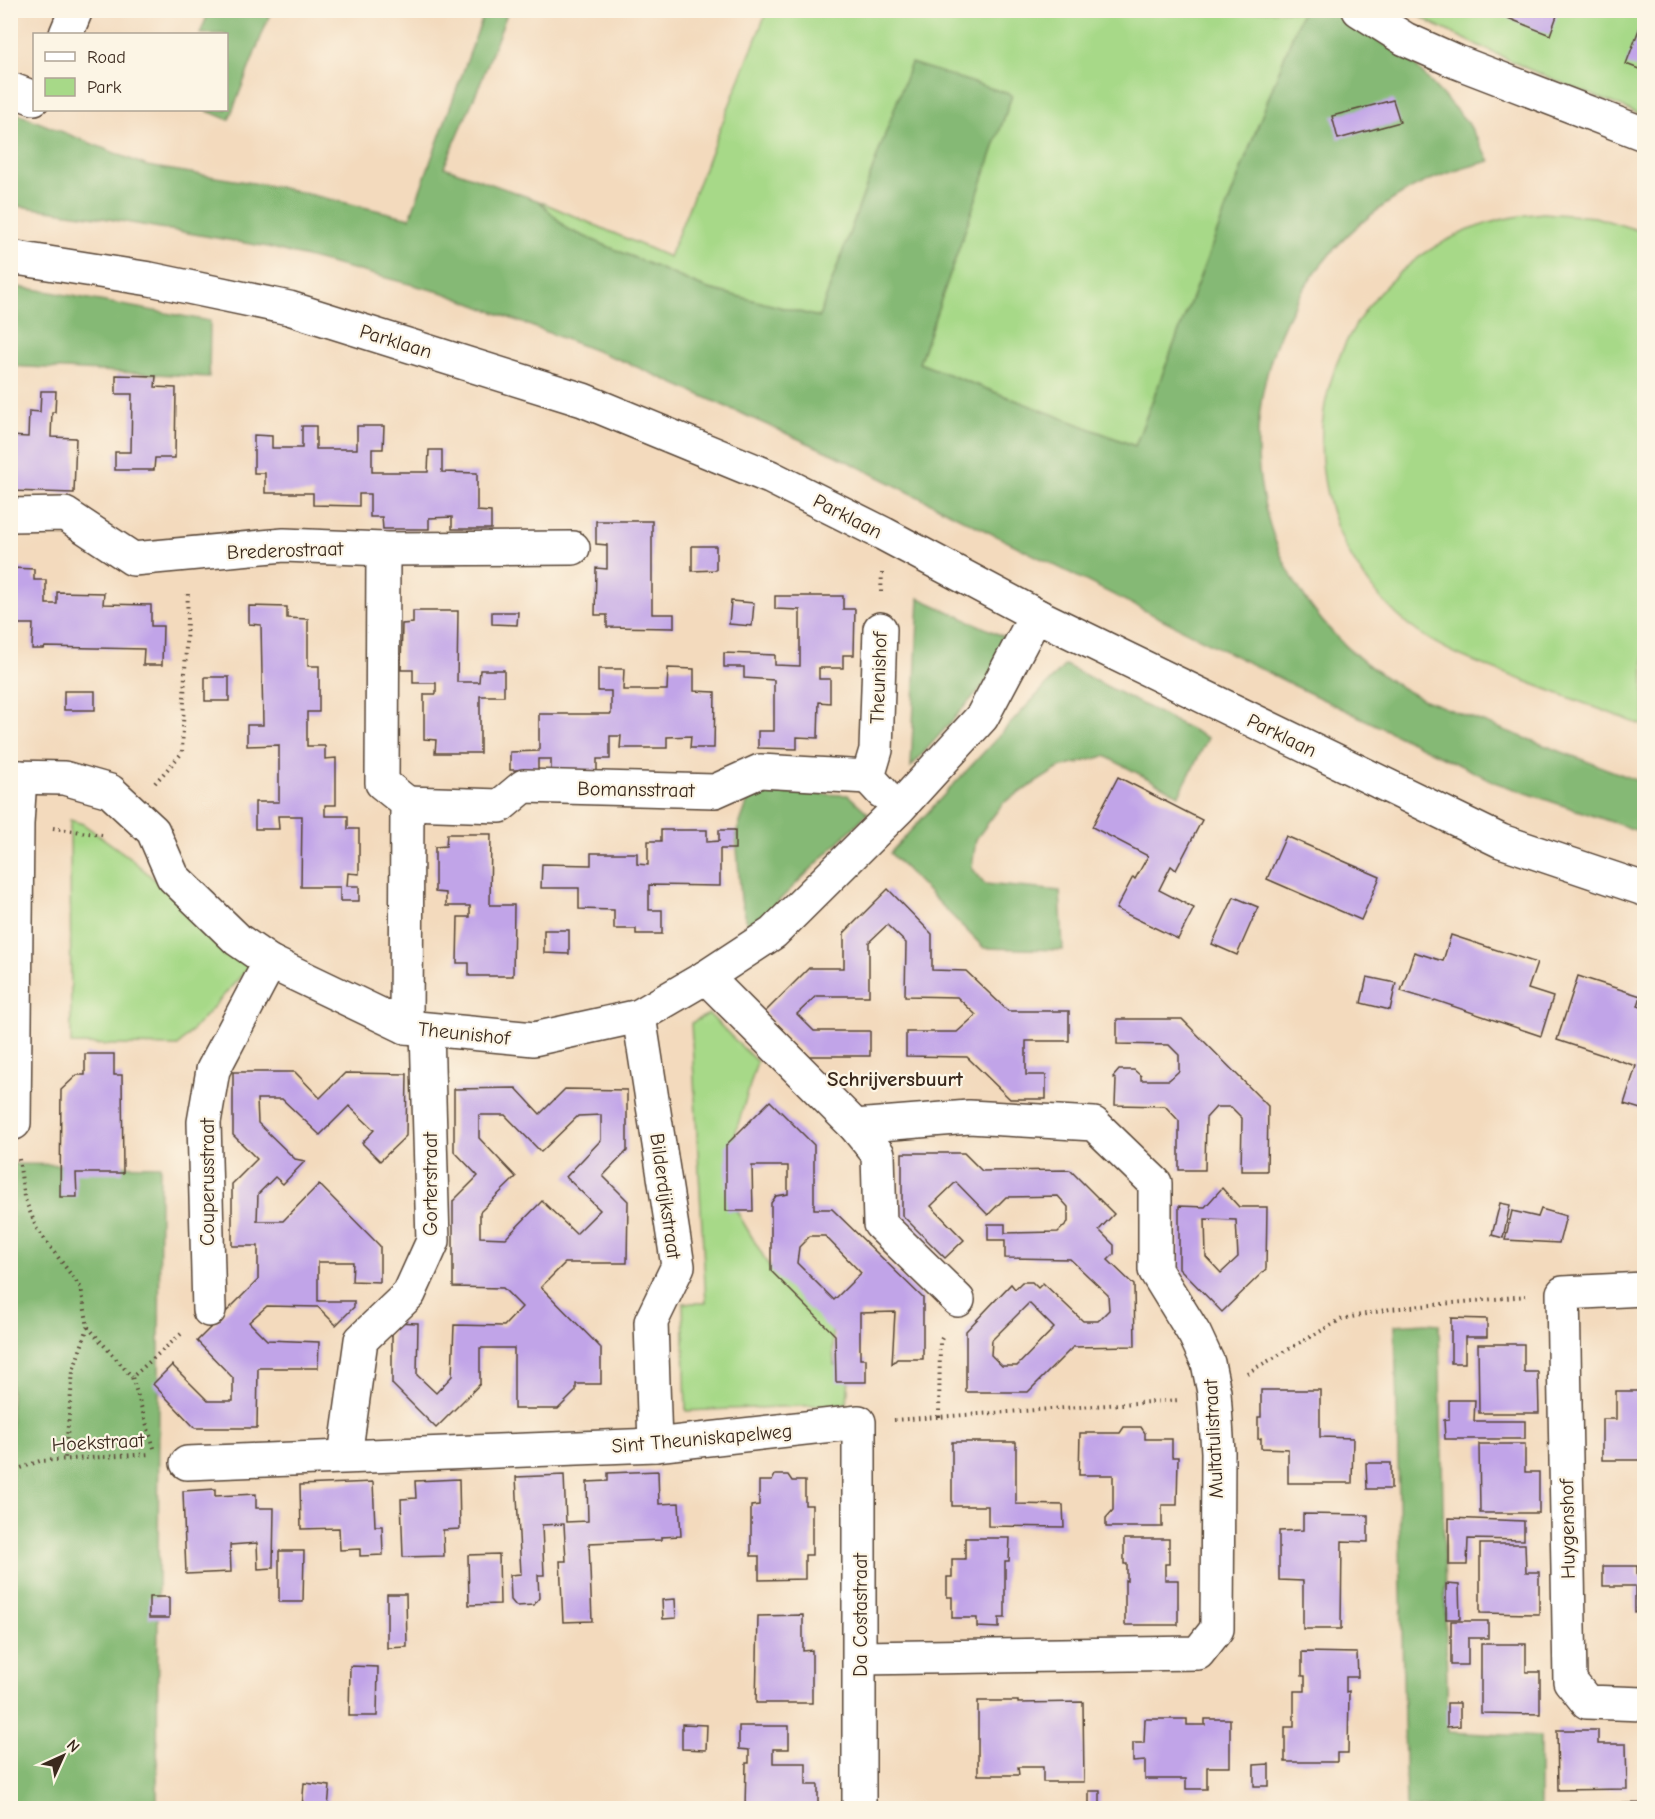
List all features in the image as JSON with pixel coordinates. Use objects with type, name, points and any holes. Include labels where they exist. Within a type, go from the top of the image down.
[{"type":"street","points":[[66,33],[76,10]]},
{"type":"street","points":[[1359,10],[1405,39],[1457,62],[1644,134]]},
{"type":"street","points":[[10,89],[33,98]]},
{"type":"street","name":"Parklaan","points":[[10,258],[150,279],[289,308],[583,400],[770,477],[884,534],[1036,615],[1501,841],[1644,889]]},
{"type":"street","name":"Brederostraat","points":[[10,515],[65,514],[133,560],[284,545],[383,549],[573,548]]},
{"type":"street","points":[[383,549],[382,783],[407,803],[417,1028]]},
{"type":"street","name":"Theunishof","points":[[15,777],[64,778],[110,791],[153,831],[173,876],[238,940],[270,962],[417,1028],[534,1040],[639,1016],[706,977],[773,933],[898,809],[982,717],[1036,615]]},
{"type":"street","name":"Theunishof","points":[[868,777],[876,750],[880,629]]},
{"type":"street","name":"Bomansstraat","points":[[407,803],[500,806],[524,786],[715,791],[760,771],[868,777]]},
{"type":"street","points":[[14,1123],[17,824],[15,777]]},
{"type":"street","points":[[868,777],[898,809]]},
{"type":"street","name":"Couperusstraat","points":[[209,1310],[204,1122],[213,1070],[270,962]]},
{"type":"street","points":[[706,977],[855,1126],[878,1154],[880,1224],[958,1300]]},
{"type":"street","name":"Bilderdijkstraat","points":[[639,1016],[678,1266],[651,1322],[655,1445]]},
{"type":"street","name":"Gorterstraat","points":[[345,1456],[361,1340],[409,1294],[433,1241],[417,1028]]},
{"type":"street","name":"Multatulistraat","points":[[855,1126],[969,1116],[1094,1124],[1155,1183],[1155,1270],[1195,1335],[1208,1363],[1214,1392],[1218,1452],[1217,1629],[1198,1653],[860,1658]]},
{"type":"street","points":[[1563,1293],[1644,1289]]},
{"type":"street","name":"Huygenshof","points":[[1563,1293],[1570,1681],[1587,1702],[1644,1704]]},
{"type":"street","name":"Sint Theuniskapelweg","points":[[187,1463],[655,1445],[859,1422]]},
{"type":"street","name":"Da Costastraat","points":[[859,1422],[859,1809]]},
{"type":"path","name":"Theunishof","points":[[880,629],[884,534]]},
{"type":"path","points":[[17,824],[108,836],[182,753],[189,554]]},
{"type":"path","points":[[14,1123],[24,1197],[37,1229],[81,1288],[88,1327],[73,1371],[65,1459]]},
{"type":"path","points":[[859,1422],[1196,1399],[1214,1392],[1342,1319],[1390,1308],[1563,1293]]},
{"type":"path","points":[[939,1417],[940,1342],[958,1300]]},
{"type":"path","points":[[88,1327],[132,1377],[209,1310]]},
{"type":"path","name":"Hoekstraat","points":[[10,1472],[40,1461],[156,1454],[132,1377]]},
{"type":"green space","points":[[209,11],[271,11],[229,120],[207,111],[228,111],[228,33],[200,33]]},
{"type":"green space","points":[[485,11],[508,11],[480,84],[444,167],[539,201],[567,229],[705,288],[819,317],[911,63],[1012,95],[919,363],[1135,446],[1302,11],[1332,11],[1412,62],[1468,123],[1490,161],[1448,173],[1409,190],[1358,226],[1317,270],[1286,321],[1266,377],[1258,436],[1262,495],[1280,553],[1312,608],[1348,648],[1376,671],[1422,699],[1644,783],[1644,833],[1497,783],[1295,686],[837,456],[628,363],[444,293],[268,247],[97,217],[11,205],[11,111],[147,166],[278,187],[410,218]]},
{"type":"green space","points":[[767,11],[1302,11],[1135,446],[919,363],[1012,95],[911,64],[819,317],[705,288],[567,229],[539,201],[669,257]]},
{"type":"green space","points":[[1411,11],[1644,11],[1644,116],[1528,69],[1433,24]]},
{"type":"green space","points":[[1543,213],[1595,217],[1644,232],[1644,726],[1474,662],[1441,646],[1411,627],[1397,615],[1351,557],[1327,493],[1322,429],[1336,366],[1366,309],[1412,263],[1471,229]]},
{"type":"green space","points":[[11,286],[210,321],[209,377],[11,366]]},
{"type":"green space","points":[[919,598],[1020,644],[911,767]]},
{"type":"green space","points":[[1065,665],[1208,738],[1179,795],[1105,756],[1059,768],[1003,803],[976,839],[972,868],[985,884],[1060,891],[1063,950],[984,948],[890,853]]},
{"type":"green space","points":[[751,792],[848,795],[868,813],[749,930],[741,900],[736,834]]},
{"type":"green space","points":[[70,820],[83,824],[129,857],[251,965],[178,1046],[71,1044]]},
{"type":"green space","points":[[709,1014],[757,1062],[730,1151],[733,1205],[769,1266],[832,1329],[834,1365],[850,1363],[847,1404],[686,1411],[683,1303],[706,1303],[691,1023]]},
{"type":"green space","points":[[11,1164],[160,1166],[157,1808],[11,1808]]},
{"type":"green space","points":[[1439,1324],[1448,1732],[1540,1737],[1540,1808],[1406,1808],[1395,1325]]},
{"type":"building","points":[[1488,10],[1559,10],[1550,35]]},
{"type":"building","points":[[1644,16],[1644,71],[1626,64]]},
{"type":"building","points":[[1393,100],[1400,122],[1338,139],[1332,116]]},
{"type":"building","points":[[116,375],[156,376],[155,387],[176,388],[175,458],[155,458],[154,470],[115,470],[115,452],[131,452],[132,394],[116,394]]},
{"type":"building","points":[[41,391],[56,391],[51,437],[76,438],[74,493],[10,491],[10,436],[28,437],[29,411],[40,412]]},
{"type":"building","points":[[302,426],[316,426],[316,449],[357,449],[357,426],[384,426],[383,449],[372,449],[372,472],[428,472],[429,450],[442,450],[442,472],[477,473],[477,511],[491,512],[491,529],[452,529],[452,517],[429,518],[429,529],[383,529],[382,517],[370,517],[370,494],[359,494],[359,506],[313,505],[313,493],[265,493],[265,473],[254,473],[254,435],[272,436],[272,448],[302,448]]},
{"type":"building","points":[[596,521],[652,521],[652,614],[674,614],[674,628],[607,627],[607,615],[595,615],[596,568],[607,569],[607,545],[596,544]]},
{"type":"building","points":[[692,546],[716,546],[716,570],[692,571]]},
{"type":"building","points":[[10,568],[34,569],[34,580],[46,580],[46,604],[57,604],[57,592],[104,593],[103,604],[151,605],[151,626],[163,626],[162,665],[143,665],[144,649],[45,647],[44,649],[32,649],[33,624],[10,624]]},
{"type":"building","points":[[775,596],[843,596],[843,609],[855,609],[854,655],[843,655],[843,668],[819,668],[819,679],[830,679],[830,703],[819,702],[818,738],[797,737],[797,749],[758,748],[758,731],[774,731],[774,680],[744,678],[744,667],[724,667],[724,653],[775,655],[775,665],[800,666],[800,610],[775,609]]},
{"type":"building","points":[[731,601],[754,603],[752,626],[729,624]]},
{"type":"building","points":[[249,606],[287,607],[287,618],[308,619],[308,666],[319,666],[319,712],[307,712],[307,746],[325,746],[325,759],[336,758],[336,805],[325,805],[325,816],[348,816],[348,829],[359,829],[359,874],[348,873],[347,886],[359,886],[359,901],[340,901],[340,887],[301,887],[302,816],[278,816],[279,829],[255,829],[255,802],[279,802],[279,745],[247,746],[247,725],[263,725],[261,625],[249,624]]},
{"type":"building","points":[[413,611],[458,611],[457,682],[479,682],[480,670],[504,670],[504,696],[480,696],[480,753],[435,753],[436,740],[424,739],[424,694],[436,694],[436,683],[413,683],[413,670],[401,670],[402,624],[413,623]]},
{"type":"building","points":[[492,612],[518,612],[517,625],[492,624]]},
{"type":"building","points":[[668,668],[694,669],[694,691],[715,692],[714,748],[690,748],[691,736],[667,737],[667,748],[620,748],[621,736],[610,736],[610,759],[597,759],[597,771],[551,771],[551,759],[538,759],[538,770],[510,770],[510,752],[539,751],[539,714],[611,714],[611,691],[598,691],[598,669],[624,669],[623,690],[667,690]]},
{"type":"building","points":[[205,677],[229,677],[229,701],[205,701]]},
{"type":"building","points":[[64,691],[95,691],[95,710],[64,710]]},
{"type":"building","points":[[1118,777],[1202,820],[1176,870],[1171,866],[1159,890],[1194,908],[1178,939],[1116,909],[1133,877],[1135,879],[1148,856],[1092,827]]},
{"type":"building","points":[[661,830],[707,830],[707,842],[719,841],[719,830],[735,830],[735,849],[720,849],[720,886],[649,885],[649,910],[662,910],[662,934],[636,934],[636,929],[614,929],[614,910],[579,909],[579,888],[541,888],[542,864],[591,865],[591,853],[637,853],[637,864],[648,865],[648,841],[661,841]]},
{"type":"building","points":[[447,834],[491,834],[490,905],[514,905],[513,976],[469,976],[469,963],[457,963],[458,917],[470,917],[470,906],[446,906],[446,893],[435,892],[435,847],[446,846]]},
{"type":"building","points":[[1286,836],[1380,877],[1361,920],[1267,879]]},
{"type":"building","points":[[888,889],[932,934],[932,970],[966,971],[1008,1011],[1069,1011],[1069,1041],[1026,1041],[1026,1075],[1046,1075],[1046,1099],[1010,1099],[967,1057],[906,1056],[906,1032],[957,1032],[976,1015],[957,997],[905,996],[906,943],[887,925],[869,942],[869,996],[816,996],[797,1014],[814,1031],[870,1031],[870,1056],[809,1056],[765,1012],[809,968],[844,968],[844,933]]},
{"type":"building","points":[[1234,897],[1258,907],[1237,955],[1212,944]]},
{"type":"building","points":[[544,930],[569,930],[569,954],[544,953]]},
{"type":"building","points":[[1451,935],[1537,963],[1528,989],[1553,997],[1541,1036],[1435,1000],[1401,991],[1414,952],[1443,961]]},
{"type":"building","points":[[1578,976],[1641,996],[1638,1006],[1644,1008],[1644,1110],[1624,1104],[1636,1066],[1557,1040]]},
{"type":"building","points":[[1367,977],[1396,983],[1390,1010],[1361,1003]]},
{"type":"building","points":[[1117,1019],[1182,1019],[1268,1106],[1267,1171],[1241,1171],[1242,1118],[1231,1107],[1216,1107],[1206,1118],[1205,1170],[1179,1170],[1179,1121],[1165,1106],[1115,1105],[1116,1080],[1113,1077],[1119,1070],[1134,1070],[1141,1076],[1141,1080],[1169,1080],[1179,1071],[1179,1055],[1169,1045],[1117,1044]]},
{"type":"building","points":[[85,1054],[114,1054],[114,1075],[122,1075],[123,1173],[76,1173],[77,1197],[60,1197],[61,1090],[77,1075],[85,1075]]},
{"type":"building","points":[[233,1072],[295,1072],[320,1098],[345,1073],[407,1074],[406,1136],[380,1161],[362,1143],[374,1130],[349,1106],[320,1135],[282,1099],[257,1099],[258,1123],[295,1159],[305,1161],[283,1184],[275,1177],[258,1194],[257,1221],[283,1221],[319,1184],[380,1246],[380,1282],[352,1281],[353,1262],[318,1262],[318,1301],[354,1301],[354,1307],[336,1325],[318,1307],[267,1306],[249,1322],[267,1340],[319,1342],[318,1368],[258,1368],[257,1428],[195,1428],[153,1384],[172,1365],[208,1401],[233,1401],[233,1378],[197,1341],[258,1280],[258,1246],[232,1246],[232,1184],[257,1159],[233,1135]]},
{"type":"building","points":[[516,1088],[540,1114],[565,1089],[627,1090],[627,1151],[603,1176],[628,1201],[627,1263],[565,1263],[541,1287],[601,1348],[601,1384],[576,1384],[576,1391],[558,1409],[514,1409],[514,1348],[480,1348],[480,1384],[436,1428],[392,1384],[392,1322],[418,1323],[417,1375],[436,1393],[452,1376],[454,1325],[504,1326],[522,1307],[503,1288],[453,1287],[453,1201],[478,1176],[454,1151],[454,1089]],"holes":[[[479,1115],[505,1115],[541,1152],[578,1116],[601,1115],[601,1140],[566,1177],[600,1210],[576,1234],[542,1201],[506,1238],[480,1237],[480,1212],[516,1177],[479,1138]]]},
{"type":"building","points":[[770,1101],[814,1145],[814,1209],[832,1209],[923,1298],[923,1359],[897,1359],[892,1364],[895,1312],[860,1313],[860,1359],[866,1359],[866,1382],[836,1382],[835,1335],[771,1271],[771,1203],[776,1196],[788,1194],[788,1166],[752,1166],[753,1211],[726,1211],[726,1145]],"holes":[[[810,1236],[825,1236],[861,1273],[834,1300],[797,1263],[799,1247]]]},
{"type":"building","points":[[902,1153],[964,1153],[982,1171],[1070,1170],[1114,1214],[1099,1230],[1114,1245],[1114,1254],[1108,1260],[1134,1285],[1135,1346],[1073,1347],[1028,1392],[966,1392],[966,1331],[1011,1284],[1015,1289],[1022,1282],[1032,1282],[1038,1288],[1043,1283],[1083,1321],[1098,1321],[1109,1310],[1108,1295],[1070,1259],[1005,1258],[1005,1240],[988,1240],[988,1224],[1005,1224],[1005,1233],[1058,1232],[1068,1222],[1068,1207],[1058,1196],[1006,1197],[988,1215],[956,1182],[931,1206],[964,1240],[945,1258],[902,1215]],"holes":[[[1029,1303],[1054,1328],[1017,1366],[1002,1366],[991,1355],[992,1340]]]},
{"type":"building","points":[[1222,1188],[1239,1207],[1267,1207],[1266,1269],[1222,1312],[1179,1268],[1179,1206],[1205,1207]],"holes":[[[1205,1219],[1236,1220],[1238,1257],[1221,1273],[1206,1257]]]},
{"type":"building","points":[[1500,1203],[1510,1205],[1503,1238],[1492,1235]]},
{"type":"building","points":[[1541,1209],[1566,1216],[1559,1243],[1505,1240],[1512,1211],[1538,1217]]},
{"type":"building","points":[[1451,1318],[1487,1319],[1487,1337],[1465,1337],[1465,1363],[1451,1363]]},
{"type":"building","points":[[1478,1344],[1524,1344],[1524,1372],[1538,1372],[1539,1413],[1479,1413]]},
{"type":"building","points":[[1261,1390],[1320,1390],[1320,1437],[1353,1438],[1352,1483],[1288,1483],[1288,1449],[1261,1448],[1261,1438],[1258,1439]]},
{"type":"building","points":[[1616,1391],[1644,1391],[1644,1460],[1602,1460],[1602,1419],[1616,1419]]},
{"type":"building","points":[[1449,1400],[1475,1400],[1474,1421],[1525,1421],[1525,1439],[1445,1439],[1444,1420],[1449,1419]]},
{"type":"building","points":[[1124,1427],[1141,1427],[1145,1433],[1145,1439],[1172,1439],[1172,1457],[1178,1457],[1177,1505],[1162,1505],[1162,1527],[1106,1527],[1106,1518],[1113,1510],[1113,1475],[1079,1475],[1080,1433],[1120,1433]]},
{"type":"building","points":[[952,1442],[1016,1442],[1016,1504],[1063,1505],[1064,1527],[988,1526],[988,1506],[952,1506]]},
{"type":"building","points":[[1479,1444],[1525,1444],[1525,1472],[1539,1472],[1539,1513],[1480,1513]]},
{"type":"building","points":[[1366,1463],[1391,1463],[1391,1489],[1367,1489]]},
{"type":"building","points":[[658,1471],[659,1504],[679,1503],[681,1536],[661,1537],[661,1540],[589,1543],[592,1621],[563,1622],[560,1561],[566,1561],[564,1524],[542,1525],[544,1575],[538,1575],[539,1598],[534,1605],[516,1606],[511,1600],[510,1575],[521,1574],[516,1477],[564,1475],[566,1522],[588,1521],[587,1482],[608,1481],[608,1473]]},
{"type":"building","points":[[775,1475],[788,1475],[792,1481],[805,1481],[805,1505],[812,1505],[812,1555],[805,1555],[805,1579],[759,1580],[759,1556],[751,1556],[751,1506],[759,1505],[759,1481],[772,1481]]},
{"type":"building","points":[[459,1479],[460,1529],[443,1530],[444,1556],[403,1557],[401,1499],[416,1498],[415,1481]]},
{"type":"building","points":[[373,1482],[375,1526],[382,1526],[383,1555],[360,1556],[360,1549],[340,1550],[339,1528],[301,1529],[300,1485]]},
{"type":"building","points":[[215,1489],[215,1496],[256,1494],[256,1508],[274,1508],[273,1568],[258,1569],[257,1543],[230,1545],[231,1572],[186,1574],[183,1491]]},
{"type":"building","points":[[1303,1514],[1368,1515],[1368,1542],[1342,1541],[1341,1629],[1303,1629],[1303,1581],[1279,1580],[1279,1531],[1303,1530]]},
{"type":"building","points":[[1449,1518],[1524,1521],[1524,1540],[1468,1539],[1467,1565],[1449,1565]]},
{"type":"building","points":[[965,1538],[1010,1538],[1009,1561],[1005,1561],[1005,1618],[999,1618],[999,1628],[977,1627],[977,1618],[952,1618],[952,1597],[947,1597],[947,1577],[952,1577],[952,1559],[965,1559]]},
{"type":"building","points":[[1124,1539],[1169,1539],[1169,1564],[1165,1564],[1165,1580],[1178,1580],[1178,1625],[1125,1625],[1127,1564],[1124,1564]]},
{"type":"building","points":[[1480,1544],[1525,1544],[1526,1572],[1539,1572],[1539,1614],[1480,1613]]},
{"type":"building","points":[[279,1551],[304,1551],[303,1602],[279,1602]]},
{"type":"building","points":[[499,1554],[500,1604],[469,1605],[468,1555]]},
{"type":"building","points":[[1603,1566],[1637,1566],[1637,1576],[1644,1576],[1644,1612],[1635,1612],[1635,1586],[1603,1586]]},
{"type":"building","points":[[1446,1584],[1459,1585],[1460,1619],[1446,1619]]},
{"type":"building","points":[[387,1594],[406,1594],[407,1647],[387,1648]]},
{"type":"building","points":[[149,1597],[169,1597],[169,1618],[149,1618]]},
{"type":"building","points":[[675,1599],[676,1618],[663,1619],[662,1600]]},
{"type":"building","points":[[803,1615],[803,1651],[812,1650],[812,1703],[756,1703],[758,1616]]},
{"type":"building","points":[[1451,1621],[1488,1621],[1488,1638],[1468,1638],[1468,1665],[1451,1665]]},
{"type":"building","points":[[1481,1644],[1526,1644],[1526,1672],[1540,1672],[1540,1714],[1481,1713]]},
{"type":"building","points":[[1302,1652],[1357,1653],[1358,1677],[1346,1677],[1346,1692],[1349,1691],[1348,1753],[1337,1753],[1337,1762],[1285,1762],[1285,1727],[1294,1727],[1294,1691],[1305,1691],[1305,1676],[1302,1676]]},
{"type":"building","points":[[350,1666],[378,1667],[377,1716],[349,1716]]},
{"type":"building","points":[[978,1701],[1083,1702],[1084,1782],[1043,1782],[1043,1767],[1018,1767],[1019,1775],[978,1775]]},
{"type":"building","points":[[1447,1703],[1460,1703],[1460,1726],[1447,1727]]},
{"type":"building","points":[[1145,1719],[1187,1719],[1187,1725],[1205,1725],[1205,1719],[1230,1719],[1230,1767],[1207,1767],[1207,1789],[1186,1789],[1186,1779],[1145,1779],[1145,1761],[1133,1762],[1133,1743],[1144,1743]]},
{"type":"building","points":[[682,1724],[707,1725],[706,1750],[682,1749]]},
{"type":"building","points":[[739,1726],[789,1726],[789,1749],[773,1749],[773,1763],[806,1763],[806,1785],[818,1785],[818,1808],[745,1808],[746,1763],[749,1763],[749,1750],[739,1749]]},
{"type":"building","points":[[1557,1730],[1598,1730],[1598,1744],[1626,1744],[1627,1789],[1558,1790]]},
{"type":"building","points":[[1269,1764],[1269,1786],[1254,1786],[1254,1765]]},
{"type":"building","points":[[304,1783],[330,1786],[328,1808],[302,1808]]},
{"type":"building","points":[[1644,1788],[1644,1808],[1608,1808],[1608,1804],[1641,1803],[1641,1789]]},
{"type":"building","points":[[1089,1791],[1100,1791],[1100,1808],[1089,1808]]},
{"type":"district","name":"Schrijversbuurt","points":[[895,1079]]}]
